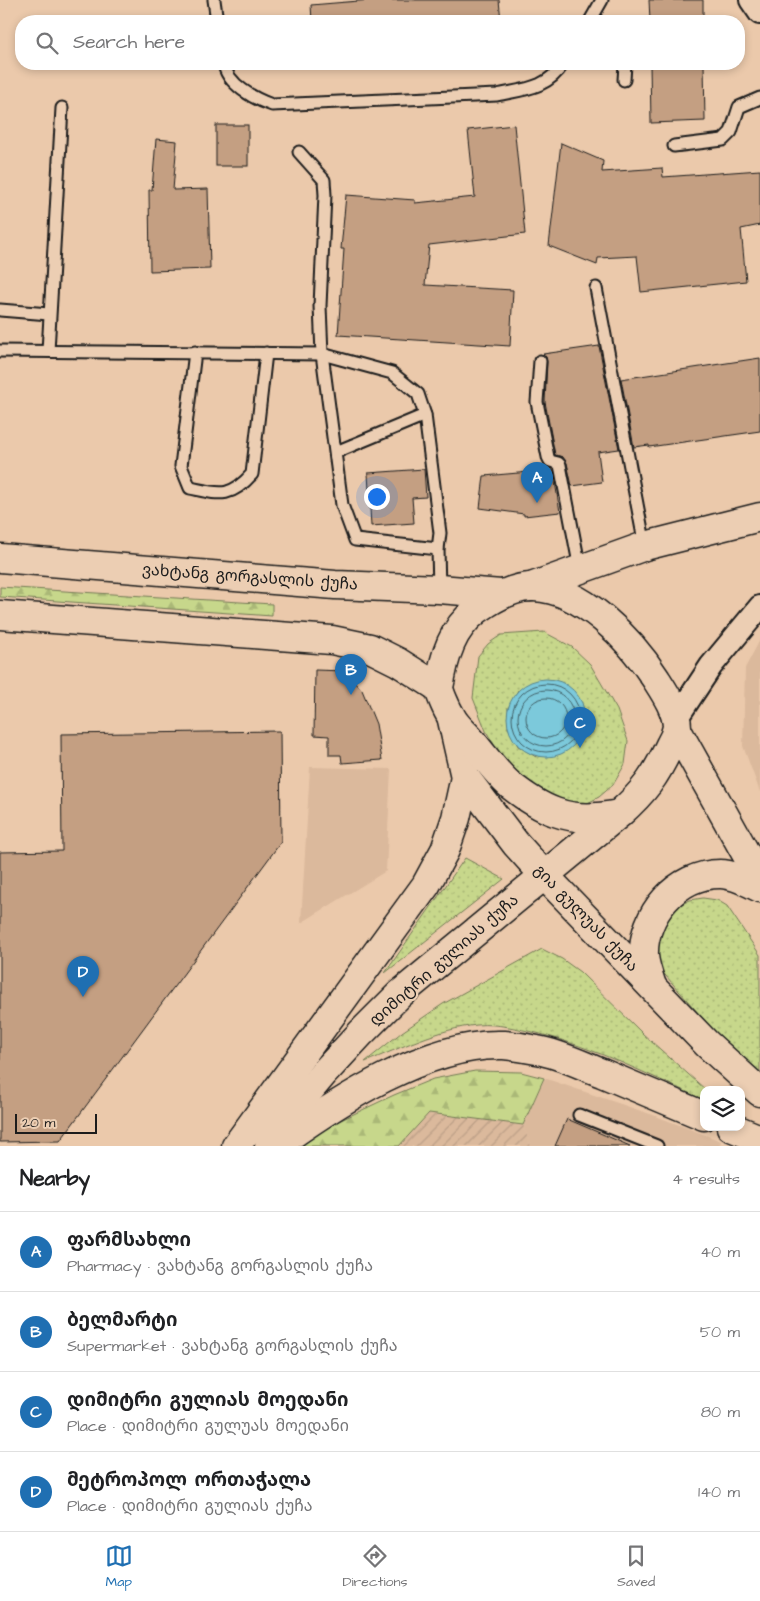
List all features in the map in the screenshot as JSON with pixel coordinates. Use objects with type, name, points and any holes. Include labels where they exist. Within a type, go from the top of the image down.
[{"type":"main road","points":[[619,814],[593,818],[572,817],[534,802],[509,783],[451,717],[439,688],[444,661],[451,640],[461,625],[478,608],[501,594],[531,587],[645,546],[749,516]]},
{"type":"main road","name":"ვახტანგ გორგასლის ქუჩა","points":[[0,558],[335,585],[439,589],[501,594]]},
{"type":"main road","points":[[531,587],[553,589],[570,596],[590,608],[615,628],[646,663],[666,694],[676,725],[760,878]]},
{"type":"main road","points":[[0,614],[332,640],[370,648],[398,662],[439,688]]},
{"type":"main road","name":"გია გულუას ქუჩა","points":[[451,717],[465,777],[516,844],[707,1044],[760,1092]]},
{"type":"main road","name":"დიმიტრი გულიას ქუჩა","points":[[269,1146],[292,1111],[323,1074],[400,994],[634,801],[660,769],[676,725]]},
{"type":"main road","points":[[236,1146],[426,885],[445,850],[456,818],[465,777]]},
{"type":"main road","points":[[652,986],[644,958],[645,940],[654,915],[673,892],[687,882],[706,876],[722,874],[743,879],[760,888]]},
{"type":"main road","points":[[276,1146],[320,1114],[407,1067],[441,1054],[474,1047],[504,1045],[539,1050],[568,1059],[700,1114]]},
{"type":"street","points":[[751,0],[760,13]]},
{"type":"street","points":[[676,725],[712,666],[760,608]]},
{"type":"lane","points":[[214,0],[216,15]]},
{"type":"lane","points":[[594,15],[602,0]]},
{"type":"lane","points":[[225,70],[233,81],[257,100],[272,105],[497,95],[530,88],[545,82],[559,70]]},
{"type":"lane","points":[[624,80],[625,70]]},
{"type":"lane","points":[[674,146],[723,140],[731,132],[739,107],[760,98]]},
{"type":"lane","points":[[48,351],[62,108]]},
{"type":"lane","points":[[299,152],[324,180],[320,306],[322,354],[342,505],[356,540],[438,549]]},
{"type":"lane","points":[[596,288],[645,546]]},
{"type":"lane","points":[[0,310],[49,314]]},
{"type":"lane","points":[[0,351],[322,354],[392,373],[418,394],[426,415],[440,533],[438,549],[439,589]]},
{"type":"lane","points":[[195,352],[181,466],[190,488],[221,494],[242,485],[252,474],[266,353]]},
{"type":"lane","points":[[540,361],[537,402],[548,457],[550,461],[560,465],[580,569]]},
{"type":"lane","points":[[336,452],[426,415]]},
{"type":"lane","points":[[580,1115],[658,1146]]},
{"type":"shaded area","points":[[760,640],[760,792],[743,746],[745,668]]},
{"type":"shaded area","points":[[310,767],[391,769],[386,871],[301,923]]},
{"type":"shaded area","points":[[544,1078],[653,1115],[721,1141],[719,1146],[531,1146],[523,1126]]},
{"type":"shaded area","points":[[429,1113],[523,1125],[531,1146],[399,1146]]},
{"type":"green space","points":[[0,587],[272,604],[272,616],[0,597]]},
{"type":"green space","points":[[544,632],[572,647],[590,664],[617,710],[628,741],[625,764],[613,785],[599,797],[580,807],[563,808],[515,774],[497,750],[486,731],[473,698],[478,656],[488,644],[501,635]],"holes":[[[518,690],[536,757],[518,746],[508,728],[508,708]]]},
{"type":"green space","points":[[465,858],[504,879],[385,973]]},
{"type":"green space","points":[[703,898],[717,900],[727,906],[760,955],[760,1076],[713,1030],[659,968],[656,949],[660,928],[676,907],[690,900]]},
{"type":"green space","points":[[542,949],[562,959],[580,972],[643,1034],[702,1086],[700,1098],[580,1046],[537,1033],[500,1026],[477,1025],[448,1030],[365,1062],[402,1032],[443,1004]]},
{"type":"green space","points":[[475,1071],[521,1072],[544,1078],[523,1125],[429,1113],[399,1146],[300,1146],[324,1128],[394,1095],[433,1079]]},
{"type":"water","points":[[546,679],[561,682],[574,690],[582,703],[585,718],[582,733],[574,746],[561,754],[546,757],[531,754],[518,746],[510,733],[507,718],[510,703],[518,690],[531,682]]},
{"type":"building","points":[[371,0],[499,0],[500,15],[312,15],[311,5]]},
{"type":"building","points":[[649,0],[703,0],[703,15],[650,15]]},
{"type":"building","points":[[650,70],[704,70],[705,121],[651,123]]},
{"type":"building","points":[[216,125],[248,125],[248,166],[216,166]]},
{"type":"building","points":[[514,125],[525,234],[429,245],[425,285],[513,290],[510,346],[338,335],[344,249],[341,249],[346,195],[415,200],[415,203],[475,197],[468,130]]},
{"type":"building","points":[[156,139],[177,141],[173,190],[208,189],[210,269],[150,271],[149,190],[152,190]]},
{"type":"building","points":[[561,143],[603,161],[602,172],[662,168],[663,177],[760,170],[760,225],[741,229],[746,281],[641,292],[637,256],[598,258],[597,265],[549,246]]},
{"type":"building","points":[[599,346],[619,449],[598,452],[602,482],[572,486],[567,463],[563,457],[555,455],[545,402],[547,362],[543,354]]},
{"type":"building","points":[[760,358],[760,431],[649,447],[649,445],[634,447],[621,379]]},
{"type":"building","points":[[424,469],[426,497],[412,498],[414,523],[371,526],[368,473]]},
{"type":"building","points":[[553,470],[560,512],[524,516],[524,514],[480,508],[484,476]]},
{"type":"building","points":[[315,670],[345,671],[362,690],[376,724],[382,760],[342,763],[341,755],[329,755],[329,736],[314,735]]},
{"type":"building","points":[[280,731],[281,842],[60,1141],[0,1142],[0,852],[62,851],[61,734]]},
{"type":"building","points":[[567,1119],[630,1146],[555,1146]]},
{"type":"place","name":"ფარმსახლი","points":[[537,503]]},
{"type":"place","name":"ბელმარტი","points":[[351,695]]},
{"type":"place","name":"დიმიტრი გულიას მოედანი","points":[[580,748]]},
{"type":"place","name":"მეტროპოლ ორთაჭალა","points":[[83,997]]}]
